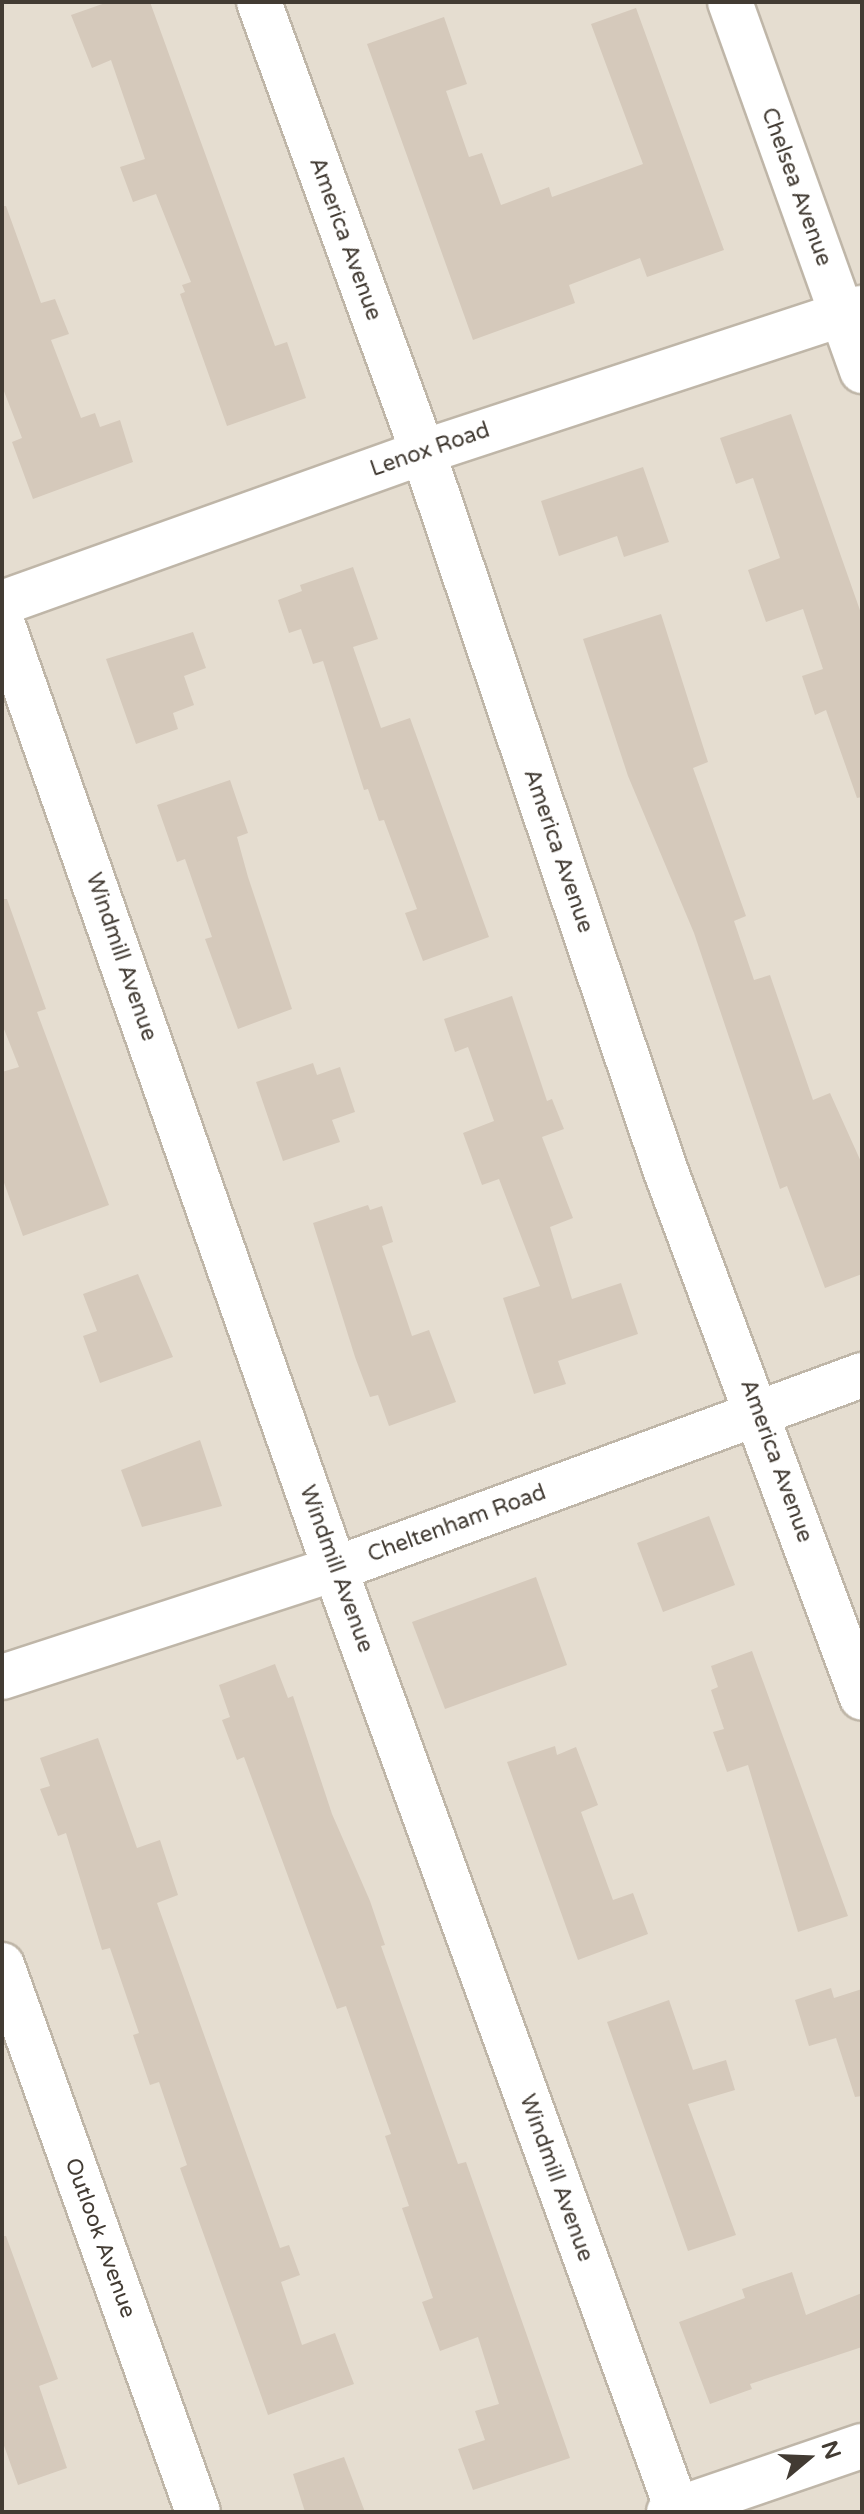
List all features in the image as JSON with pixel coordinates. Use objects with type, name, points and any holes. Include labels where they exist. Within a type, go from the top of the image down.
[{"type":"street","name":"America Avenue","points":[[259,2],[423,452],[665,1169],[862,1698]]},
{"type":"street","name":"Chelsea Avenue","points":[[730,2],[852,312],[862,371]]},
{"type":"street","name":"Lenox Road","points":[[2,603],[423,452],[775,332],[852,312]]},
{"type":"street","name":"Windmill Avenue","points":[[2,622],[335,1569],[675,2511]]},
{"type":"street","name":"Cheltenham Road","points":[[2,1677],[335,1569],[862,1375]]},
{"type":"street","name":"Outlook Avenue","points":[[2,1965],[198,2512]]},
{"type":"street","points":[[675,2511],[862,2446]]},
{"type":"shaded area","points":[[2,2],[862,2],[862,2512],[2,2512]]},
{"type":"building","points":[[108,2],[150,2],[275,346],[287,342],[306,398],[227,426],[180,294],[185,292],[182,285],[191,282],[156,194],[133,202],[120,167],[145,159],[111,60],[92,68],[71,15]]},
{"type":"building","points":[[636,8],[724,250],[647,277],[640,258],[569,285],[575,303],[473,340],[367,44],[444,17],[467,84],[446,91],[469,157],[482,153],[501,205],[549,187],[552,197],[643,164],[591,24]]},
{"type":"building","points":[[2,206],[6,206],[41,303],[55,299],[69,334],[51,340],[81,418],[95,413],[100,427],[120,420],[133,462],[33,499],[12,442],[22,438],[2,386]]},
{"type":"building","points":[[791,414],[862,616],[862,797],[857,798],[826,710],[815,715],[802,676],[823,669],[803,609],[766,622],[748,570],[780,558],[753,478],[736,484],[720,438]]},
{"type":"building","points":[[643,467],[669,542],[624,557],[617,536],[559,556],[541,501]]},
{"type":"building","points":[[353,567],[378,639],[353,647],[381,728],[410,718],[489,937],[423,961],[405,913],[417,909],[384,820],[379,821],[368,789],[364,790],[323,661],[313,664],[301,629],[289,633],[278,600],[302,591],[300,585]]},
{"type":"building","points":[[661,614],[708,762],[693,768],[746,916],[734,921],[754,980],[770,975],[813,1100],[830,1093],[862,1164],[862,1274],[825,1288],[787,1186],[780,1189],[694,933],[628,776],[583,639]]},
{"type":"building","points":[[193,632],[206,668],[184,676],[194,705],[173,713],[178,729],[136,744],[106,659]]},
{"type":"building","points":[[230,780],[248,833],[237,837],[292,1009],[238,1029],[205,939],[212,937],[185,859],[177,862],[157,805]]},
{"type":"building","points":[[2,899],[7,899],[46,1009],[37,1012],[109,1205],[23,1236],[2,1177],[2,1072],[19,1067],[2,1024]]},
{"type":"building","points":[[512,996],[547,1101],[552,1099],[564,1129],[542,1137],[573,1218],[550,1227],[572,1299],[621,1283],[638,1334],[558,1361],[566,1384],[534,1394],[503,1298],[540,1286],[499,1179],[482,1185],[463,1133],[494,1121],[468,1047],[455,1052],[444,1019]]},
{"type":"building","points":[[313,1063],[317,1075],[340,1067],[355,1112],[332,1120],[340,1142],[283,1161],[256,1082]]},
{"type":"building","points":[[368,1205],[370,1210],[382,1206],[393,1242],[382,1246],[412,1336],[429,1330],[456,1402],[389,1426],[378,1395],[370,1397],[355,1357],[313,1223]]},
{"type":"building","points":[[138,1274],[173,1357],[100,1383],[83,1336],[97,1331],[83,1294]]},
{"type":"building","points":[[200,1440],[222,1506],[142,1527],[121,1470]]},
{"type":"building","points":[[709,1516],[735,1585],[663,1612],[637,1543]]},
{"type":"building","points":[[536,1577],[567,1665],[445,1709],[412,1622]]},
{"type":"building","points":[[752,1651],[848,1916],[798,1932],[748,1765],[727,1772],[713,1732],[724,1729],[711,1690],[718,1687],[711,1666]]},
{"type":"building","points":[[275,1664],[288,1698],[293,1696],[332,1814],[370,1901],[385,1945],[381,1946],[458,2164],[466,2162],[570,2458],[473,2490],[458,2449],[485,2440],[475,2411],[499,2404],[478,2337],[440,2351],[422,2302],[433,2298],[402,2208],[409,2206],[385,2136],[391,2134],[346,2006],[337,2009],[244,1757],[237,1760],[222,1720],[230,1717],[219,1685]]},
{"type":"building","points":[[98,1738],[137,1848],[160,1840],[178,1895],[157,1903],[280,2248],[289,2245],[300,2275],[281,2282],[302,2345],[335,2333],[354,2384],[268,2415],[180,2168],[187,2165],[159,2082],[150,2085],[133,2035],[139,2033],[110,1948],[102,1950],[66,1833],[58,1836],[40,1789],[50,1786],[40,1758]]},
{"type":"building","points":[[555,1746],[557,1755],[576,1747],[598,1805],[581,1812],[613,1900],[633,1893],[648,1934],[578,1960],[507,1762]]},
{"type":"building","points":[[831,1988],[834,1998],[862,1989],[862,2096],[855,2097],[836,2038],[809,2046],[795,2000]]},
{"type":"building","points":[[669,2000],[693,2070],[726,2060],[735,2090],[688,2104],[736,2235],[688,2251],[607,2022]]},
{"type":"building","points":[[2,2236],[6,2236],[58,2379],[39,2386],[67,2468],[18,2485],[2,2440]]},
{"type":"building","points":[[792,2272],[806,2315],[862,2293],[862,2347],[750,2384],[752,2389],[710,2404],[679,2322],[745,2298],[742,2289]]},
{"type":"building","points":[[344,2457],[365,2512],[305,2512],[293,2474]]}]
